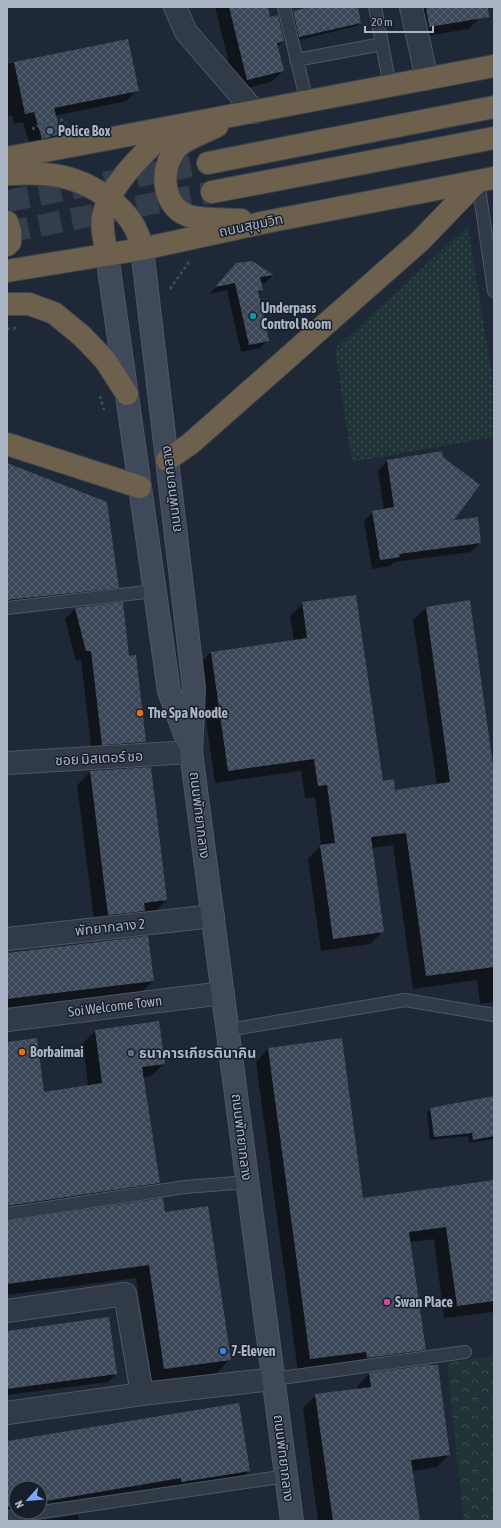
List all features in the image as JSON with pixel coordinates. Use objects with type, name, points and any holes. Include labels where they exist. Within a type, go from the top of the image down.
[{"type":"highway","points":[[7,158],[494,66]]},
{"type":"highway","points":[[208,163],[494,107]]},
{"type":"highway","points":[[248,113],[181,144],[169,157],[165,182],[168,196],[175,207],[190,216],[266,222]]},
{"type":"highway","points":[[107,255],[103,220],[109,198],[132,168],[169,128]]},
{"type":"highway","points":[[212,192],[494,138]]},
{"type":"highway","points":[[7,174],[45,174],[85,185],[109,198],[132,221],[140,237],[142,249]]},
{"type":"highway","points":[[167,460],[190,444],[420,241],[486,179]]},
{"type":"highway","name":"ถนนสุขุมวิท","points":[[7,271],[142,249],[266,222],[486,179]]},
{"type":"highway","points":[[7,222],[10,231],[10,242],[7,245]]},
{"type":"highway","points":[[7,304],[29,304],[54,314],[82,336],[105,360],[127,394]]},
{"type":"highway","points":[[7,444],[140,487]]},
{"type":"main road","name":"ถนนพัทยากลาง","points":[[142,249],[194,688],[191,752],[292,1521]]},
{"type":"main road","name":"ถนนพัทยากลาง","points":[[107,255],[169,691],[191,752]]},
{"type":"street","points":[[175,7],[186,32],[248,113]]},
{"type":"street","points":[[411,7],[427,79]]},
{"type":"street","name":"ซอย มิสเตอร์ ชอ","points":[[7,763],[191,752]]},
{"type":"street","name":"พัทยากลาง 2","points":[[7,939],[213,916]]},
{"type":"street","name":"Soi Welcome Town","points":[[7,1020],[223,993]]},
{"type":"street","points":[[7,1311],[126,1294],[142,1394]]},
{"type":"street","points":[[7,1414],[142,1394],[274,1379]]},
{"type":"lane","points":[[284,7],[307,102]]},
{"type":"lane","points":[[374,7],[390,86]]},
{"type":"lane","points":[[296,60],[382,44]]},
{"type":"lane","points":[[486,179],[494,291]]},
{"type":"lane","points":[[7,608],[155,591]]},
{"type":"lane","points":[[228,1030],[405,1000],[494,1015]]},
{"type":"lane","points":[[7,1214],[185,1187],[248,1182]]},
{"type":"lane","points":[[274,1379],[465,1352]]},
{"type":"lane","points":[[7,1517],[287,1476]]},
{"type":"path","points":[[171,296],[170,289],[191,260]]},
{"type":"path","points":[[7,329],[20,328]]},
{"type":"path","points":[[98,390],[105,412]]},
{"type":"green space","points":[[468,226],[494,389],[494,437],[352,462],[335,349]]},
{"type":"green space","points":[[494,1356],[494,1521],[464,1521],[447,1363]]},
{"type":"building","points":[[229,7],[268,7],[270,17],[278,15],[284,41],[277,43],[284,71],[247,80]]},
{"type":"building","points":[[311,7],[358,7],[361,23],[299,37],[293,11]]},
{"type":"building","points":[[426,7],[488,7],[489,17],[429,27]]},
{"type":"building","points":[[128,39],[139,91],[54,108],[61,134],[42,139],[34,112],[25,114],[14,62]]},
{"type":"building","name":"Underpass Control Room","points":[[252,261],[274,275],[260,277],[263,290],[258,291],[269,341],[249,345],[235,283],[215,287],[236,263]]},
{"type":"building","points":[[442,451],[443,457],[480,485],[454,520],[478,517],[481,543],[399,554],[400,557],[380,560],[372,511],[394,507],[387,460]]},
{"type":"building","points":[[7,463],[107,502],[119,588],[7,600]]},
{"type":"building","points":[[356,595],[383,781],[394,779],[395,790],[450,782],[426,607],[470,600],[494,773],[494,967],[426,976],[406,833],[371,837],[384,932],[333,939],[320,845],[335,843],[327,785],[318,786],[314,759],[228,771],[211,652],[307,638],[302,602]]},
{"type":"building","points":[[123,602],[129,656],[136,655],[146,742],[102,745],[91,651],[86,651],[75,608]]},
{"type":"building","points":[[151,767],[167,900],[144,903],[145,911],[108,915],[90,771]]},
{"type":"building","points":[[148,936],[154,981],[7,999],[7,953]]},
{"type":"building","points":[[159,1021],[165,1064],[142,1067],[160,1183],[7,1206],[7,1042],[37,1038],[44,1092],[102,1083],[95,1030]]},
{"type":"building","points":[[342,1038],[363,1198],[494,1180],[494,1301],[457,1306],[446,1227],[409,1232],[426,1350],[367,1358],[366,1352],[310,1359],[268,1048]]},
{"type":"building","points":[[494,1096],[494,1136],[473,1140],[472,1133],[434,1137],[430,1108]]},
{"type":"building","points":[[163,1198],[165,1212],[208,1206],[231,1360],[164,1369],[149,1265],[7,1284],[7,1221]]},
{"type":"building","points":[[109,1317],[117,1374],[7,1389],[7,1331]]},
{"type":"building","points":[[438,1365],[450,1455],[411,1460],[420,1521],[333,1521],[315,1394],[371,1387],[369,1373]]},
{"type":"building","points":[[239,1403],[250,1471],[181,1482],[181,1478],[48,1501],[48,1480],[8,1480],[7,1507],[7,1441]]},
{"type":"tunnel","points":[[7,201],[208,163]]},
{"type":"tunnel","points":[[7,232],[212,192]]},
{"type":"place","name":"Police Box","points":[[50,131]]},
{"type":"place","name":"Underpass Control Room","points":[[253,316]]},
{"type":"place","name":"The Spa Noodle","points":[[140,713]]},
{"type":"place","name":"Borbaimai","points":[[22,1052]]},
{"type":"place","name":"ธนาคารเกียรตินาคิน","points":[[131,1053]]},
{"type":"place","name":"Swan Place","points":[[387,1302]]},
{"type":"place","name":"7-Eleven","points":[[223,1351]]}]
